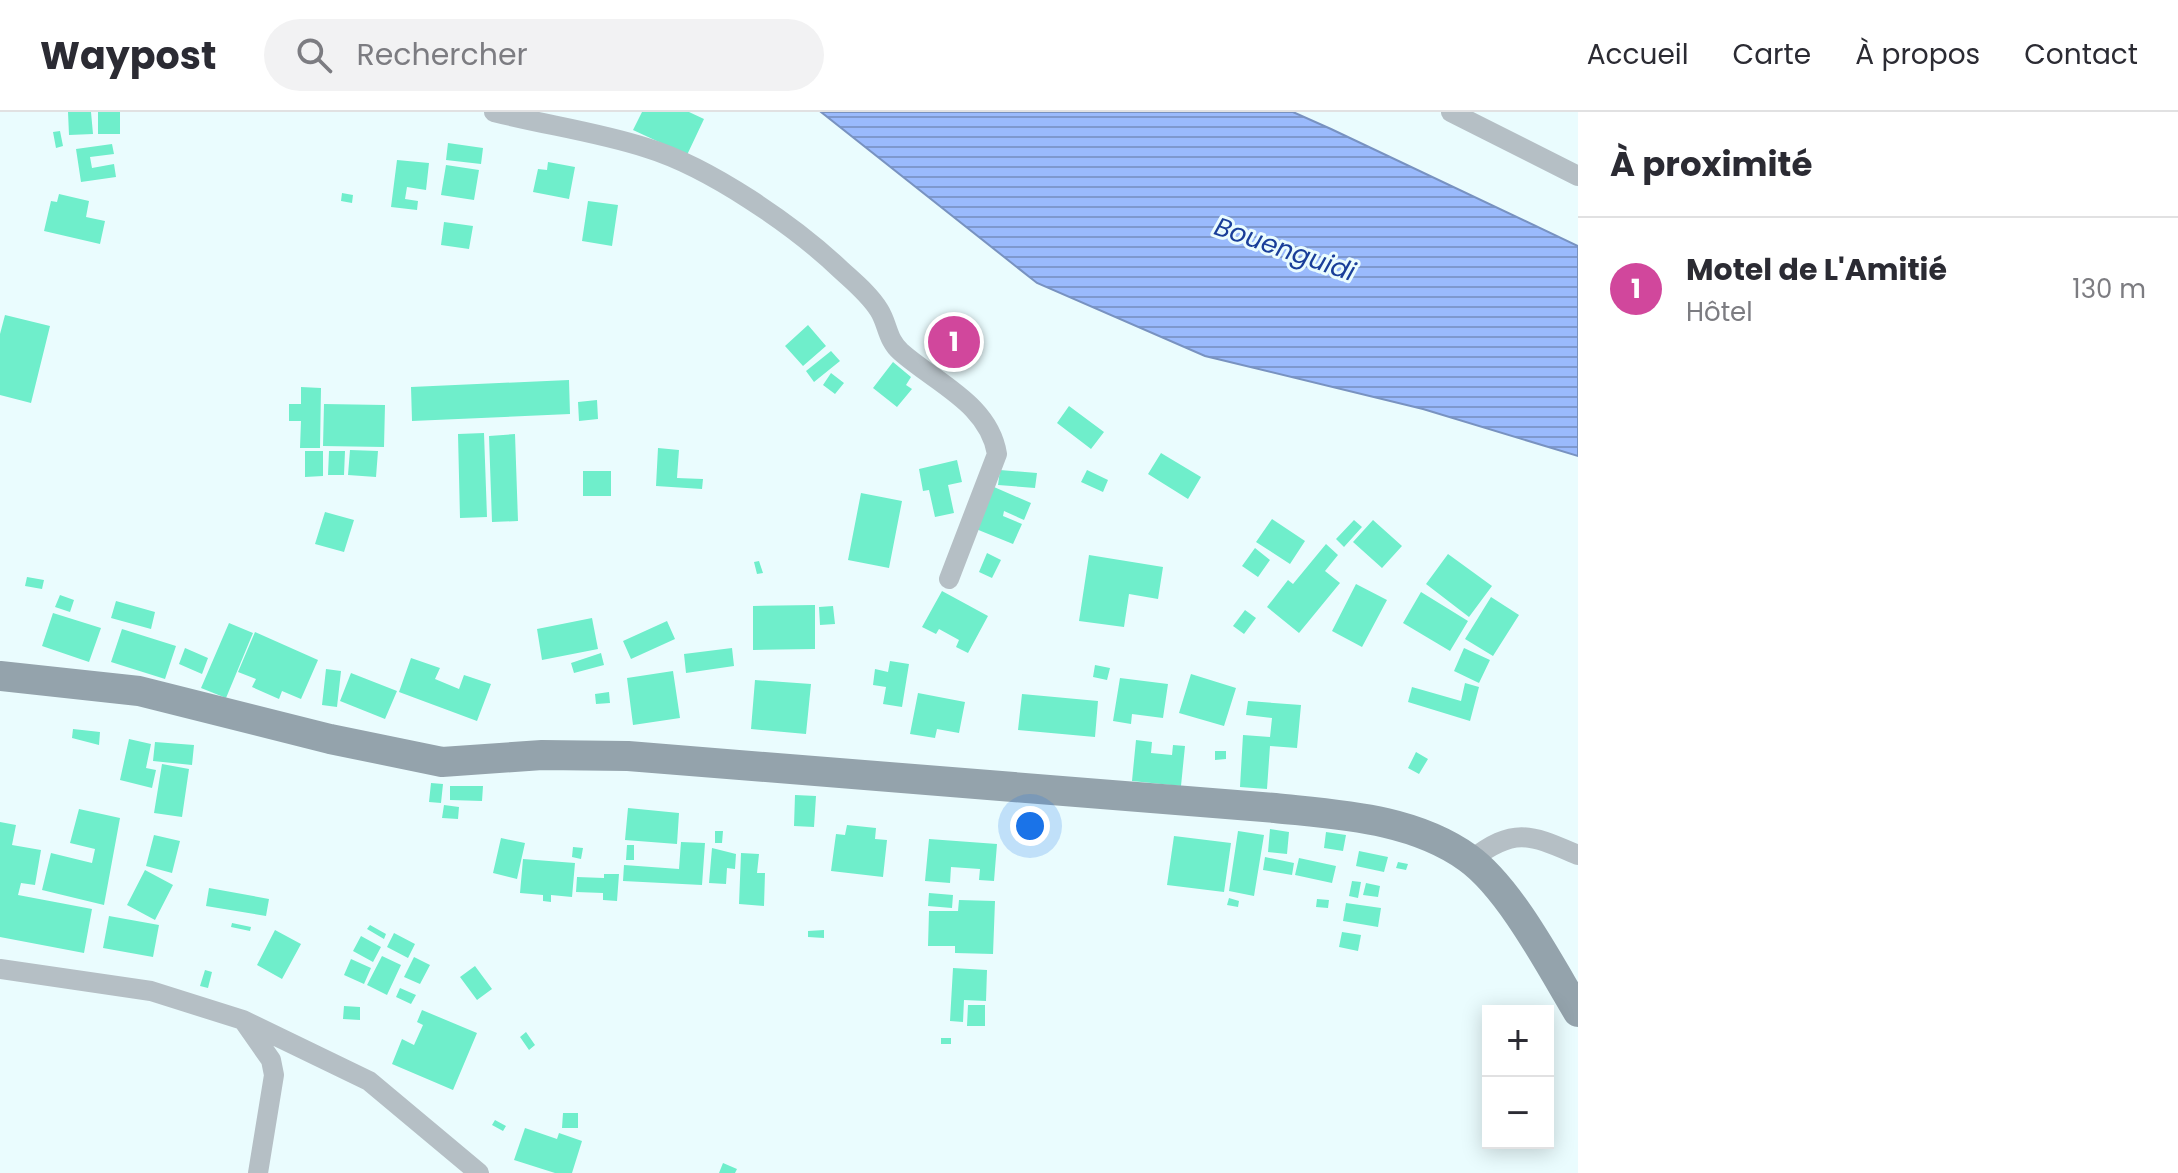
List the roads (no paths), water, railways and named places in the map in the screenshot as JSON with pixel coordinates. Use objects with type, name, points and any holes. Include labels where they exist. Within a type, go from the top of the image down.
[{"type":"main road","points":[[0,676],[139,691],[330,739],[442,762],[542,755],[628,756],[1275,808],[1373,819],[1448,846],[1471,860],[1514,910],[1578,1012]]},
{"type":"street","points":[[494,112],[648,148],[687,164],[771,217],[838,266],[864,291],[879,310],[893,344],[982,415],[994,435],[997,454],[949,579]]},
{"type":"street","points":[[1451,112],[1578,176]]},
{"type":"street","points":[[1471,860],[1510,836],[1540,837],[1578,855]]},
{"type":"street","points":[[0,969],[151,991],[243,1020],[369,1081],[479,1173]]},
{"type":"street","points":[[243,1020],[271,1060],[274,1075],[258,1173]]},
{"type":"water","name":"Bouenguidi","points":[[821,112],[1293,112],[1331,129],[1578,246],[1578,456],[1423,409],[1205,356],[1037,283]]},
{"type":"place","name":"Motel de L'Amitié","points":[[954,342]]}]
